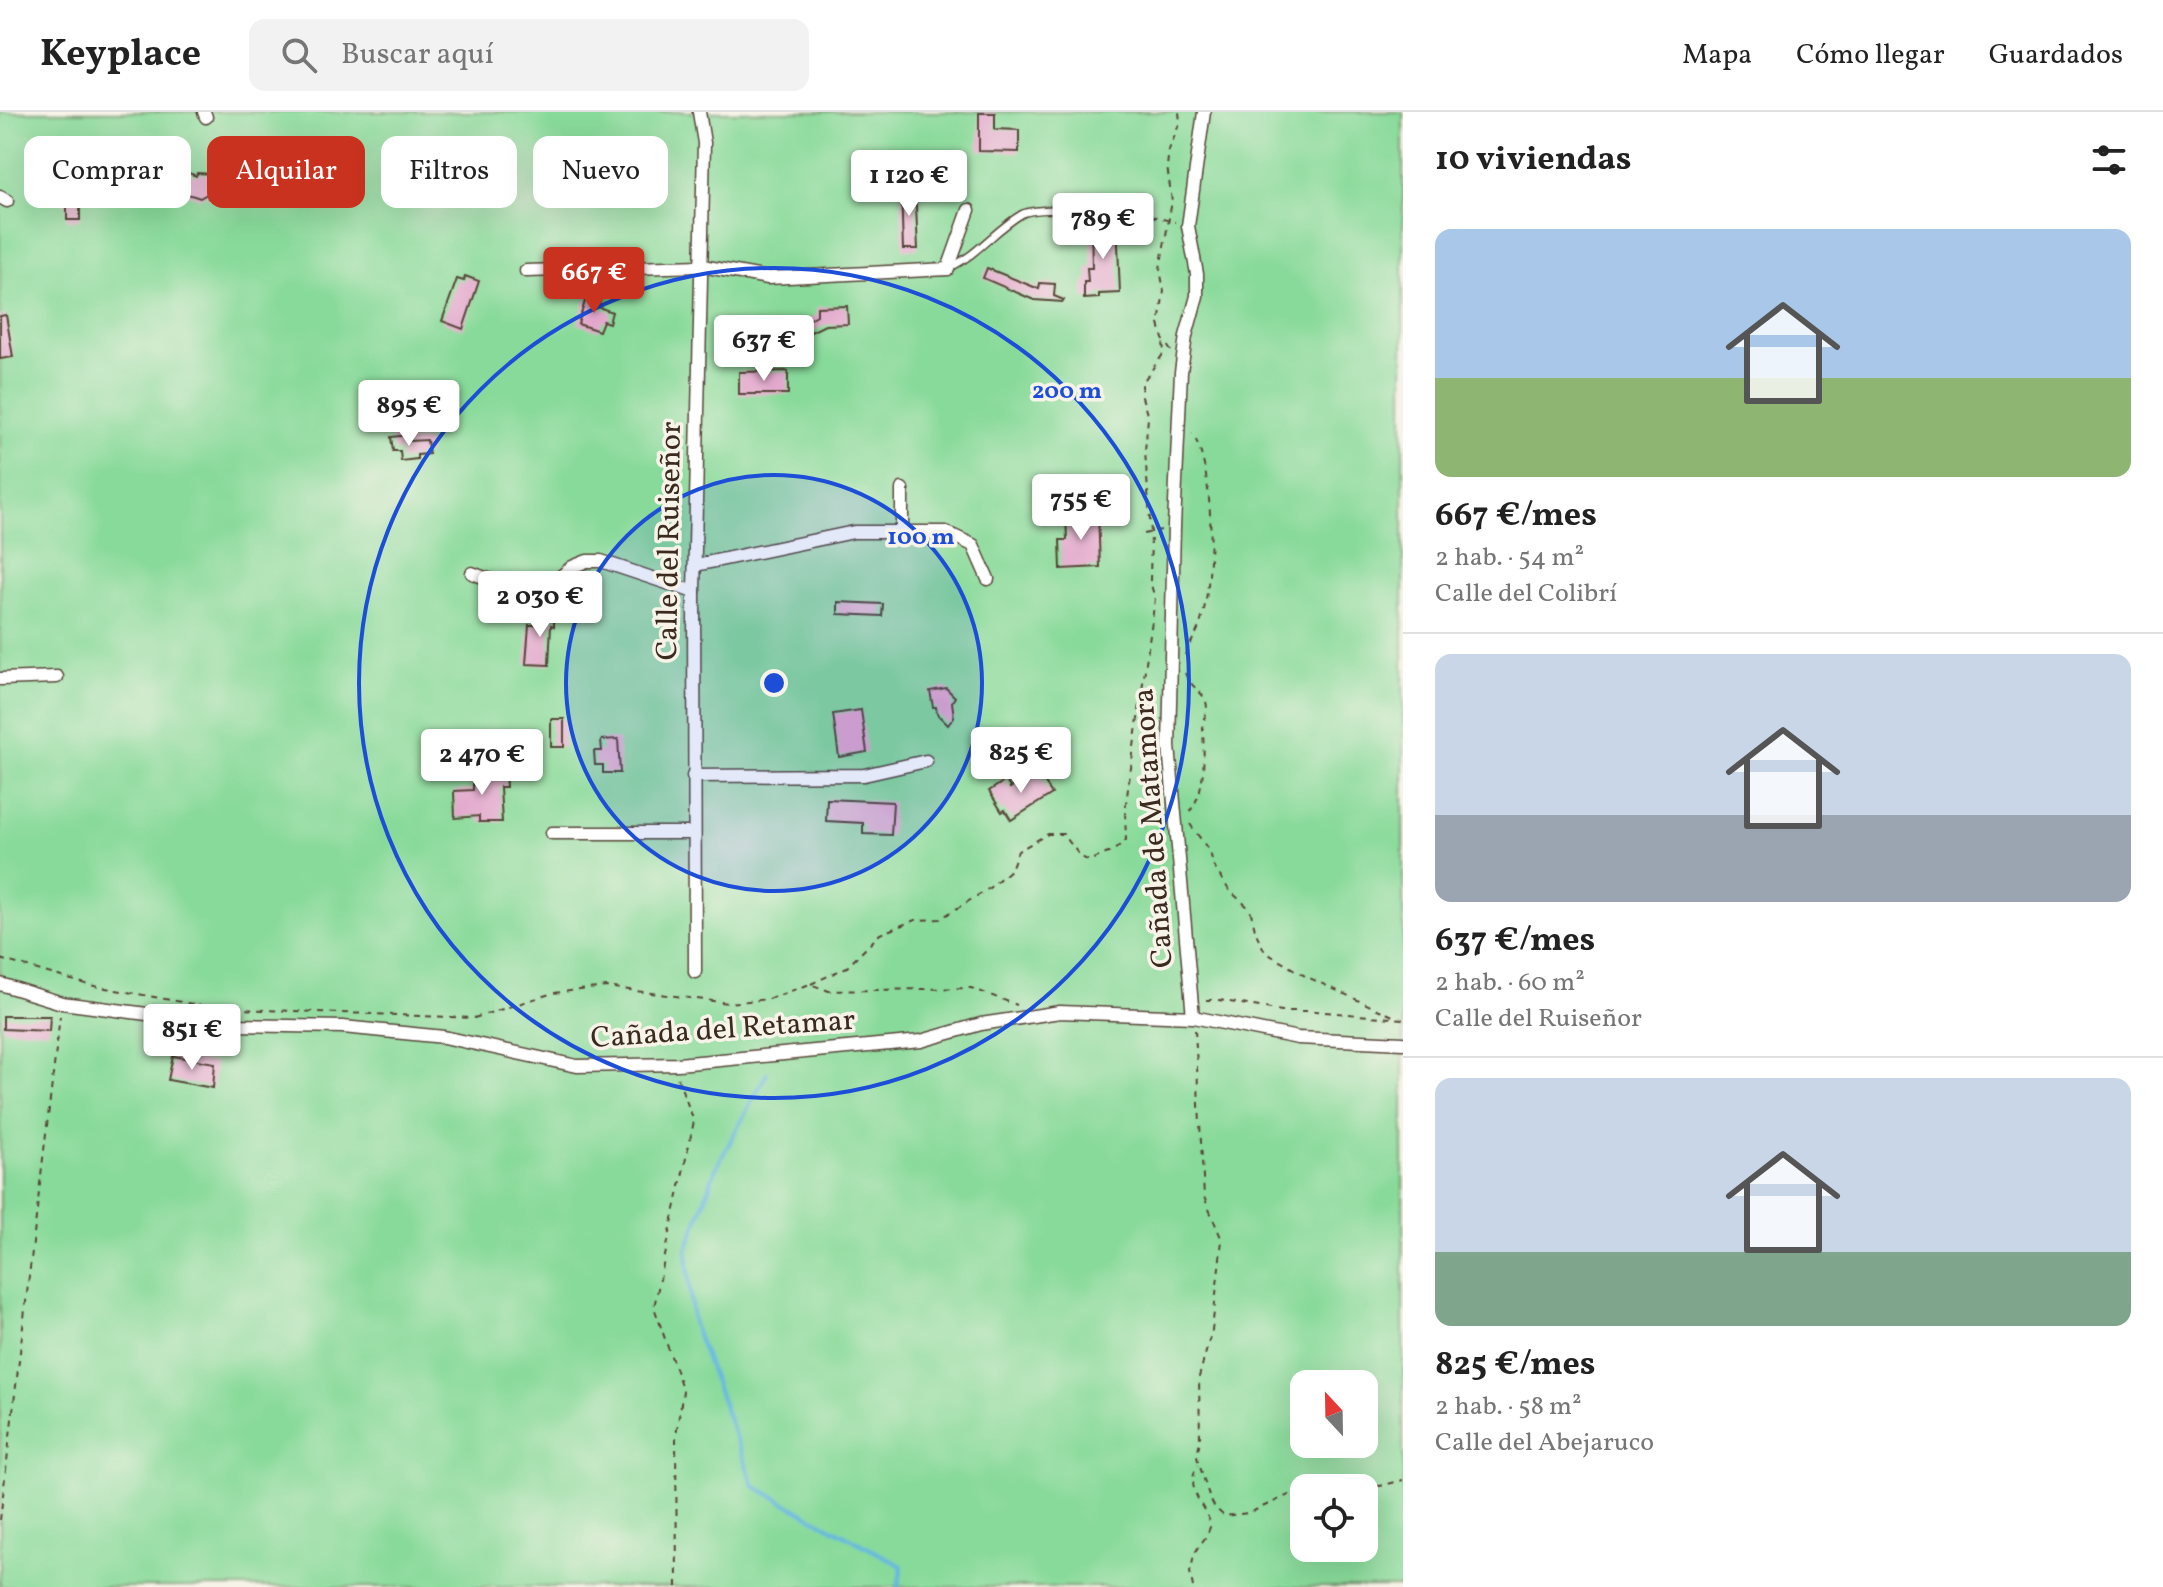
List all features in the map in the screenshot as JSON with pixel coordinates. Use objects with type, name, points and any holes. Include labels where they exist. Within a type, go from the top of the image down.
[{"type":"street","name":"Calle del Ruiseñor","points":[[695,972],[694,592],[704,143],[699,112]]},
{"type":"street","name":"Cañada de Matamora","points":[[1193,1017],[1169,746],[1181,372],[1186,336],[1197,296],[1197,274],[1188,226],[1204,112]]},
{"type":"street","points":[[526,271],[702,266],[768,278],[948,269],[969,210]]},
{"type":"street","points":[[902,489],[902,531]]},
{"type":"street","points":[[696,565],[854,532],[945,532],[973,545],[988,579]]},
{"type":"street","points":[[472,573],[507,586],[559,578],[572,567],[587,561],[601,561],[694,592]]},
{"type":"street","points":[[0,679],[57,677]]},
{"type":"street","points":[[693,776],[864,775],[926,761]]},
{"type":"street","points":[[552,833],[694,833]]},
{"type":"street","name":"Cañada del Retamar","points":[[0,984],[62,1003],[232,1025],[343,1027],[444,1037],[577,1066],[678,1064],[921,1041],[981,1024],[1060,1012],[1193,1017],[1298,1038],[1403,1043]]},
{"type":"lane","points":[[948,269],[965,260],[1024,212],[1085,209],[1142,213]]},
{"type":"path","points":[[0,959],[89,985],[214,1008],[474,1018],[553,993],[606,987],[728,1003],[769,999],[810,984],[847,967],[880,934],[915,920],[940,919],[988,889],[1011,869],[1018,851],[1048,834],[1063,834],[1080,856],[1089,861],[1113,851],[1126,840],[1125,810],[1155,599],[1150,581],[1151,533],[1145,451],[1148,418],[1142,383],[1164,353],[1159,324],[1164,291],[1160,269],[1172,201],[1168,158],[1180,122],[1179,112]]},
{"type":"path","points":[[1142,213],[1188,226]]},
{"type":"path","points":[[1163,339],[1181,372]]},
{"type":"path","points":[[1183,658],[1201,620],[1213,534],[1200,451],[1189,428]]},
{"type":"path","points":[[1144,534],[1174,526]]},
{"type":"path","points":[[1184,666],[1185,675],[1193,689],[1204,699],[1207,710],[1203,726],[1204,767],[1195,804],[1187,814],[1190,825],[1210,852],[1214,867],[1229,890],[1250,909],[1265,952],[1305,976],[1401,1019]]},
{"type":"path","points":[[810,984],[829,991],[934,986],[971,988],[1023,1008]]},
{"type":"path","points":[[1192,1001],[1219,1000],[1282,1011],[1401,1019]]},
{"type":"path","points":[[0,1520],[62,1003]]},
{"type":"path","points":[[1193,1017],[1204,1197],[1222,1240],[1212,1330],[1199,1377],[1199,1464],[1212,1504],[1224,1516],[1249,1513],[1290,1495]]},
{"type":"path","points":[[677,1587],[676,1435],[683,1391],[654,1307],[694,1121],[677,1081],[678,1064]]},
{"type":"path","points":[[1193,1587],[1190,1572],[1196,1550],[1206,1540],[1211,1524],[1193,1489],[1194,1469],[1199,1464]]},
{"type":"path","points":[[1378,1486],[1403,1480]]},
{"type":"green space","points":[[0,112],[1403,112],[1403,1587],[0,1587]]},
{"type":"building","points":[[979,113],[995,113],[995,129],[1019,130],[1019,152],[979,151]]},
{"type":"building","points":[[191,174],[207,174],[207,194],[200,198],[191,195]]},
{"type":"building","points":[[915,186],[918,249],[903,249],[901,187]]},
{"type":"building","points":[[67,208],[80,208],[80,220],[67,220]]},
{"type":"building","points":[[1117,220],[1120,293],[1099,294],[1099,298],[1084,299],[1087,268],[1092,268],[1091,221]]},
{"type":"building","points":[[987,268],[1039,289],[1040,283],[1055,284],[1054,296],[1064,300],[1034,300],[983,278]]},
{"type":"building","points":[[465,276],[479,281],[463,329],[442,321],[457,279],[464,281]]},
{"type":"building","points":[[586,298],[600,302],[598,307],[612,312],[609,323],[603,321],[599,331],[578,324]]},
{"type":"building","points":[[847,306],[848,324],[825,325],[811,332],[805,322],[817,315],[817,307]]},
{"type":"building","points":[[6,315],[13,357],[0,359],[0,316]]},
{"type":"building","points":[[788,371],[788,394],[739,394],[739,372]]},
{"type":"building","points":[[408,435],[409,441],[427,440],[429,454],[401,461],[400,451],[393,451],[391,437]]},
{"type":"building","points":[[1098,512],[1100,567],[1061,569],[1060,540],[1067,540],[1066,514]]},
{"type":"building","points":[[838,602],[883,604],[882,616],[838,614]]},
{"type":"building","points":[[535,612],[554,613],[549,665],[526,664],[529,625],[535,625]]},
{"type":"building","points":[[946,688],[955,697],[952,702],[954,717],[948,725],[933,707],[930,691]]},
{"type":"building","points":[[861,710],[867,752],[839,757],[833,714]]},
{"type":"building","points":[[551,719],[564,719],[564,747],[551,747]]},
{"type":"building","points":[[618,739],[620,773],[603,773],[603,765],[595,765],[594,751],[602,751],[601,740]]},
{"type":"building","points":[[505,769],[506,787],[500,787],[502,822],[479,822],[479,816],[455,818],[454,791],[473,790],[473,771]]},
{"type":"building","points":[[1037,771],[1052,794],[1011,820],[989,791],[1006,780],[1010,788]]},
{"type":"building","points":[[827,799],[893,802],[891,835],[863,834],[863,823],[826,821]]},
{"type":"building","points":[[3,1016],[50,1016],[49,1031],[3,1029]]},
{"type":"building","points":[[173,1056],[215,1063],[213,1088],[168,1080]]},
{"type":"waterway","points":[[767,1073],[716,1168],[687,1250],[693,1324],[754,1486],[902,1566],[898,1587]]}]
